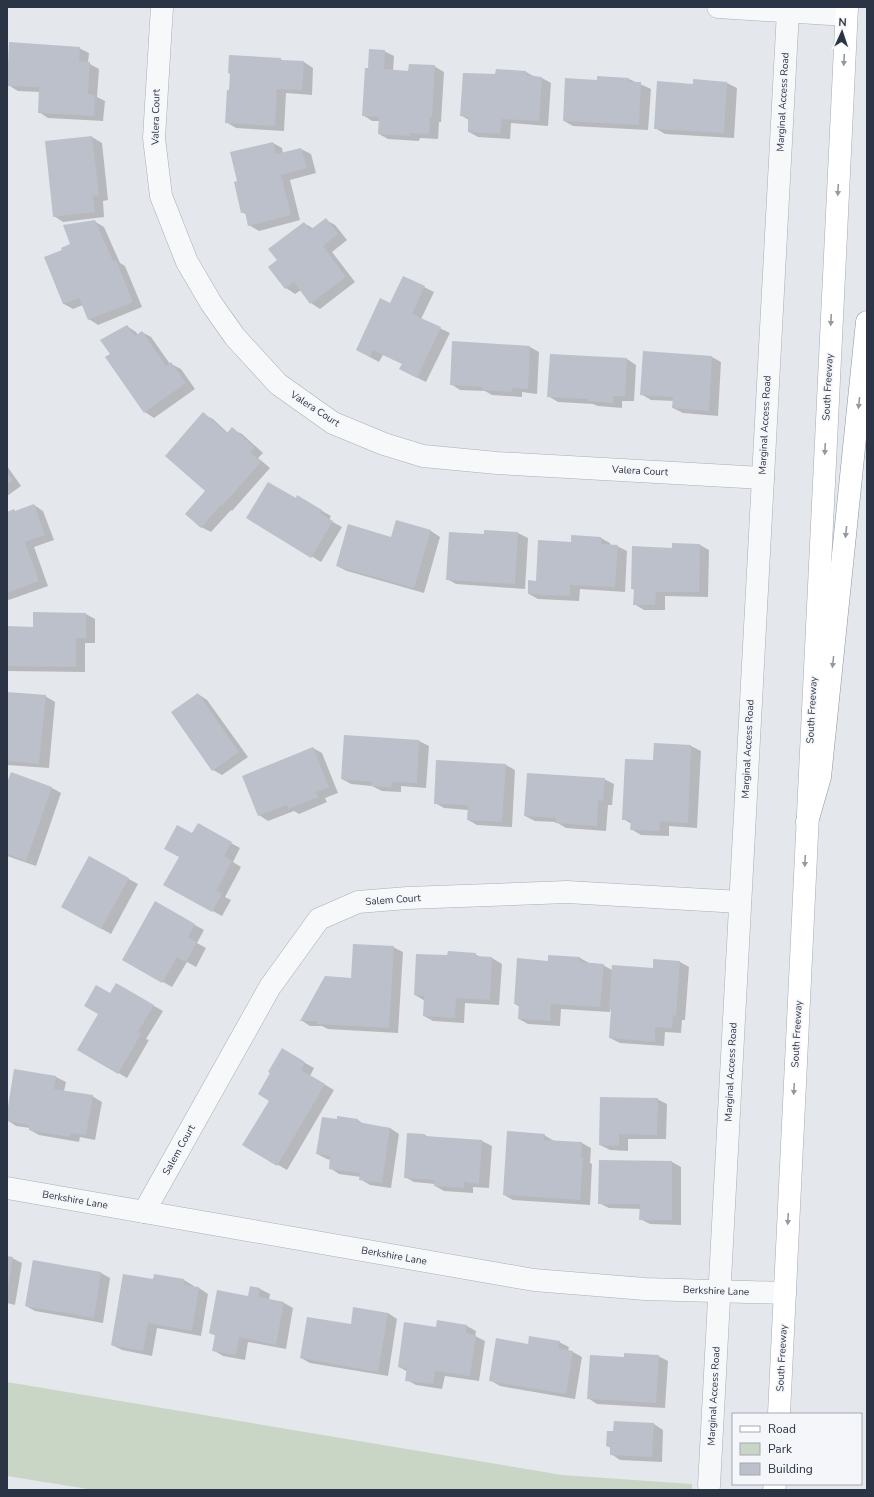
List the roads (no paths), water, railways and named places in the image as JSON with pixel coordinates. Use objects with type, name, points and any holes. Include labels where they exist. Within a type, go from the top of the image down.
[{"type":"main road","name":"South Freeway","points":[[778,1413],[846,11]]},
{"type":"main road","points":[[807,822],[820,777],[867,322]]},
{"type":"street","name":"Valera Court","points":[[162,7],[154,138],[161,196],[187,262],[211,303],[235,337],[278,384],[332,423],[384,444],[424,456],[497,463],[763,478]]},
{"type":"street","points":[[718,7],[788,11],[846,11]]},
{"type":"street","name":"Marginal Access Road","points":[[709,1486],[788,11]]},
{"type":"street","name":"Salem Court","points":[[144,1212],[270,987],[319,919],[358,902],[407,898],[567,892],[740,902]]},
{"type":"street","name":"Berkshire Lane","points":[[7,1188],[534,1280],[645,1290],[785,1293]]}]
